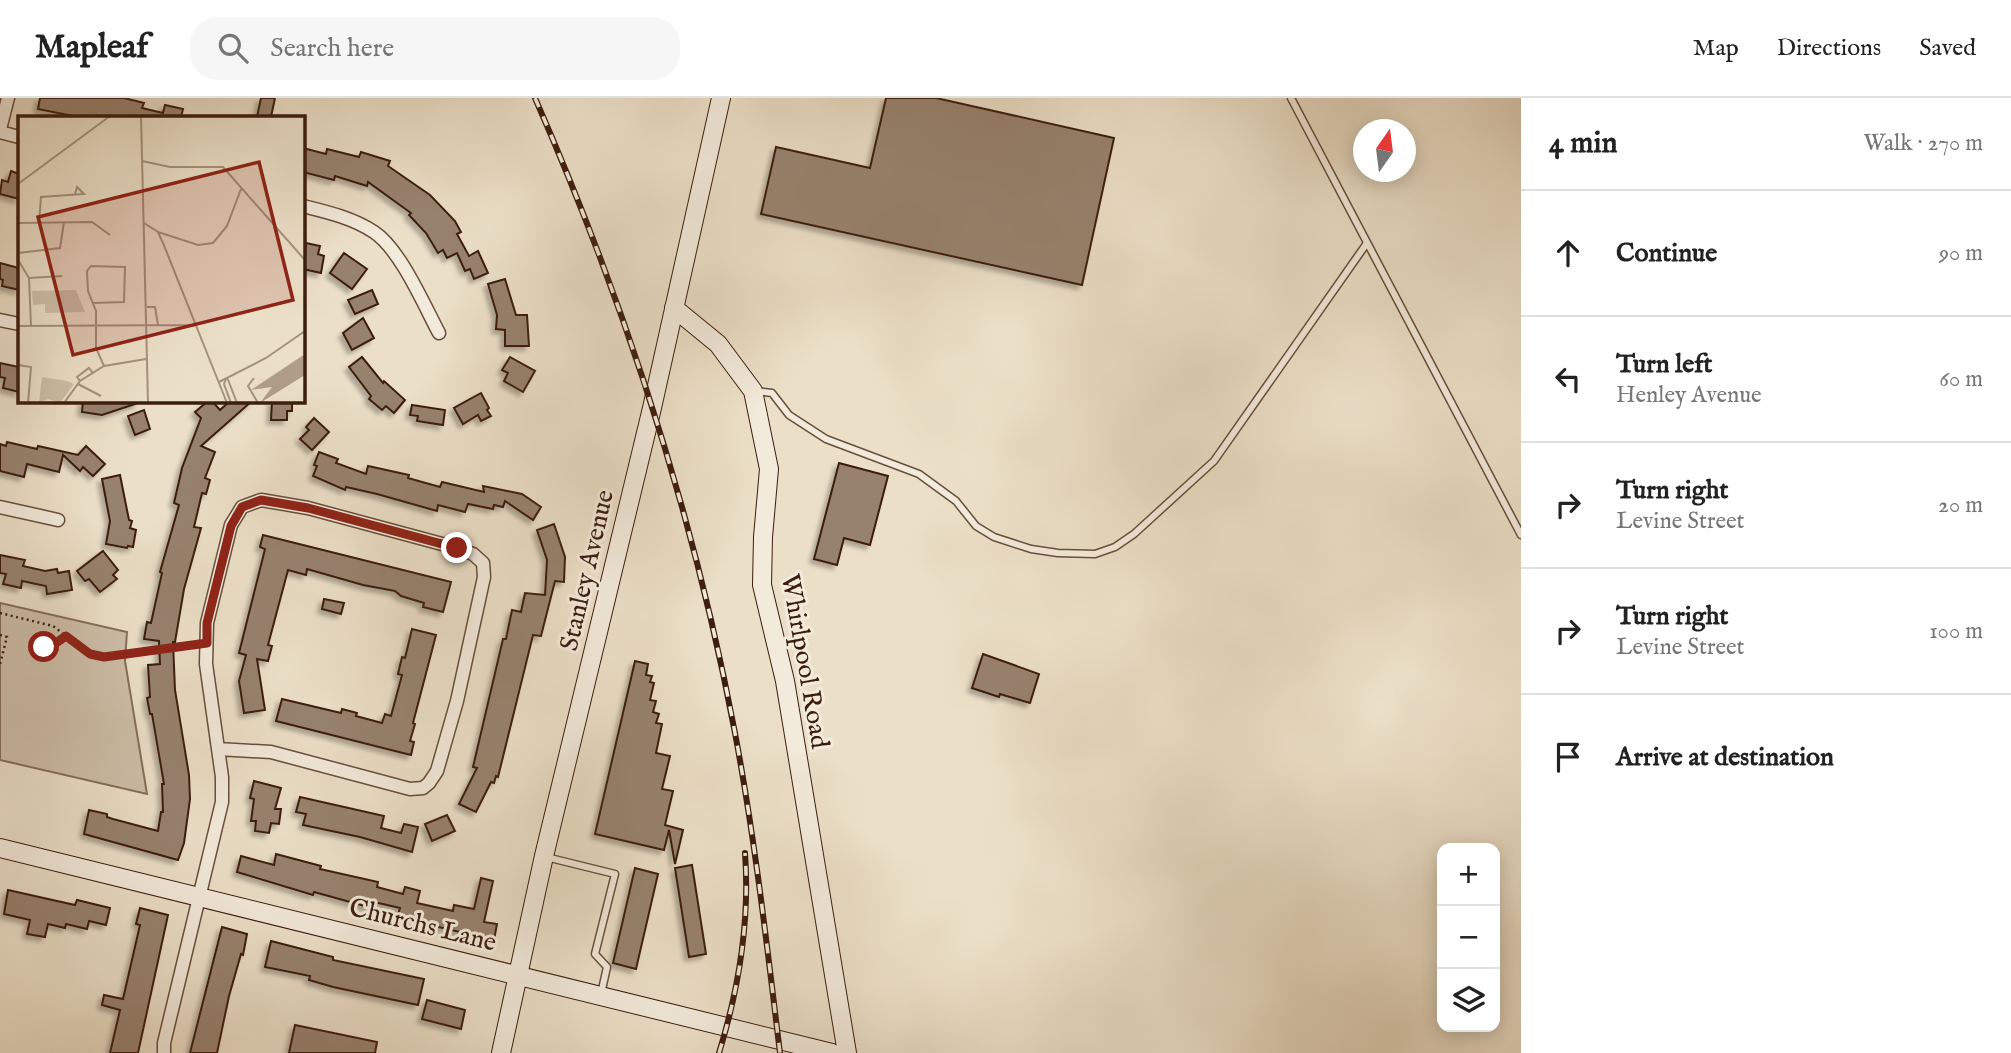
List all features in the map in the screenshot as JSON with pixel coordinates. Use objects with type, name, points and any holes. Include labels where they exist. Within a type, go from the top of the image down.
[{"type":"street","points":[[8,98],[0,130],[18,137]]},
{"type":"street","name":"Stanley Avenue","points":[[501,1053],[544,856],[721,98]]},
{"type":"street","points":[[304,206],[339,215],[376,233],[394,252],[439,333]]},
{"type":"street","name":"Whirlpool Road","points":[[674,308],[718,344],[753,391],[769,469],[762,585],[785,681],[846,1053]]},
{"type":"street","points":[[0,320],[18,324]]},
{"type":"street","points":[[164,1053],[164,1043],[222,802],[218,749],[206,664],[207,623],[231,526],[242,507],[261,500],[308,508],[457,548],[473,554],[483,563],[484,577],[457,701],[437,771],[423,788],[410,789],[271,752],[218,749]]},
{"type":"street","points":[[0,507],[58,520]]},
{"type":"street","name":"Churchs Lane","points":[[0,848],[832,1053]]},
{"type":"lane","points":[[1292,98],[1521,535]]},
{"type":"lane","points":[[753,391],[772,393],[789,415],[826,439],[919,474],[956,501],[976,526],[994,537],[1045,551],[1095,554],[1115,547],[1134,534],[1214,461],[1367,243]]},
{"type":"lane","points":[[544,856],[615,874],[595,954],[607,967],[600,995]]},
{"type":"path","points":[[0,613],[53,626],[90,654],[100,657],[207,643]]},
{"type":"path","points":[[0,635],[7,637],[0,664]]},
{"type":"path","points":[[40,646],[50,647],[66,636]]},
{"type":"shaded area","points":[[0,603],[127,632],[125,661],[147,794],[0,760]]},
{"type":"building","points":[[40,98],[124,98],[144,103],[142,108],[163,113],[165,105],[183,109],[181,116],[73,116],[38,109]]},
{"type":"building","points":[[261,98],[275,98],[271,116],[257,116]]},
{"type":"building","points":[[886,98],[936,98],[1114,138],[1082,285],[761,214],[776,147],[870,168]]},
{"type":"building","points":[[304,148],[326,154],[327,149],[359,157],[361,152],[390,161],[388,166],[430,195],[455,221],[461,232],[457,234],[469,256],[478,251],[488,273],[474,279],[470,269],[465,271],[457,253],[447,258],[443,250],[438,253],[426,233],[409,215],[411,213],[368,182],[367,186],[335,176],[334,180],[304,172]]},
{"type":"building","points":[[11,171],[18,174],[18,199],[0,194],[2,180],[8,182]]},
{"type":"building","points":[[306,243],[320,246],[318,254],[324,256],[321,273],[304,269]]},
{"type":"building","points":[[344,253],[367,269],[352,289],[330,273]]},
{"type":"building","points":[[0,263],[18,268],[18,290],[2,286],[3,280],[0,279]]},
{"type":"building","points":[[505,279],[516,315],[527,315],[529,346],[505,346],[505,330],[496,329],[497,315],[488,284]]},
{"type":"building","points":[[372,290],[378,304],[355,314],[348,300]]},
{"type":"building","points":[[363,318],[374,338],[352,350],[343,333]]},
{"type":"building","points":[[362,357],[383,383],[384,381],[405,400],[394,413],[386,406],[382,410],[369,399],[371,396],[349,367]]},
{"type":"building","points":[[510,357],[535,371],[523,392],[504,381],[508,373],[502,370]]},
{"type":"building","points":[[0,363],[18,367],[18,392],[3,388],[5,378],[0,377]]},
{"type":"building","points":[[481,393],[491,416],[481,421],[478,415],[463,424],[454,408]]},
{"type":"building","points":[[83,402],[138,402],[102,415],[82,412]]},
{"type":"building","points":[[207,402],[213,402],[220,410],[229,402],[251,402],[201,446],[215,452],[205,478],[210,480],[206,494],[202,493],[194,527],[201,528],[173,642],[175,690],[189,775],[190,799],[184,843],[178,860],[84,834],[89,810],[158,831],[163,812],[164,784],[147,698],[150,697],[148,665],[160,664],[159,641],[144,639],[147,622],[151,623],[162,573],[160,572],[179,505],[174,503],[182,468],[201,418],[195,412]]},
{"type":"building","points":[[272,402],[292,402],[292,411],[287,411],[287,420],[271,420]]},
{"type":"building","points":[[412,405],[445,410],[443,425],[417,421],[418,416],[410,415]]},
{"type":"building","points":[[144,410],[150,429],[135,435],[128,416]]},
{"type":"building","points":[[314,418],[329,432],[312,450],[300,439],[309,430],[306,427]]},
{"type":"building","points":[[7,442],[78,455],[86,446],[105,464],[93,476],[83,467],[80,471],[63,455],[59,472],[27,464],[24,477],[0,471],[0,444],[6,446]]},
{"type":"building","points":[[319,452],[338,459],[336,463],[366,474],[368,466],[409,475],[408,478],[440,487],[442,482],[484,492],[483,486],[522,494],[541,507],[533,520],[505,501],[503,507],[494,505],[493,509],[468,504],[465,512],[438,505],[437,511],[377,494],[346,487],[345,490],[313,476]]},
{"type":"building","points":[[839,463],[888,476],[870,545],[844,538],[837,565],[814,559]]},
{"type":"building","points":[[120,475],[129,520],[132,521],[130,528],[136,530],[133,547],[127,548],[106,544],[110,521],[102,479]]},
{"type":"building","points":[[554,524],[565,557],[564,582],[555,581],[541,636],[533,635],[498,777],[496,776],[494,783],[491,782],[476,812],[459,804],[477,768],[473,767],[503,639],[506,639],[512,610],[521,612],[525,593],[545,595],[547,560],[537,530]]},
{"type":"building","points":[[263,535],[451,582],[443,612],[423,607],[424,603],[401,596],[395,591],[307,569],[306,575],[288,570],[268,645],[272,646],[268,661],[257,659],[265,710],[244,713],[239,681],[246,655],[239,653],[265,549],[260,547]]},
{"type":"building","points":[[103,551],[118,570],[113,575],[117,579],[100,592],[89,579],[85,581],[77,571]]},
{"type":"building","points":[[0,555],[25,560],[23,566],[45,571],[57,569],[58,573],[69,571],[72,590],[47,594],[46,586],[22,581],[21,588],[3,584],[6,574],[0,573]]},
{"type":"building","points":[[324,599],[344,603],[341,614],[322,609]]},
{"type":"building","points":[[412,629],[436,635],[413,723],[415,724],[410,741],[414,742],[411,755],[276,721],[282,699],[341,713],[342,709],[382,723],[385,714],[391,716],[402,675],[398,674],[402,657],[405,658]]},
{"type":"building","points":[[983,654],[1039,674],[1030,703],[972,688]]},
{"type":"building","points":[[635,661],[648,664],[646,675],[652,676],[650,682],[654,683],[650,700],[656,701],[653,712],[659,714],[656,723],[662,724],[656,753],[670,756],[662,789],[673,791],[665,825],[683,830],[675,864],[669,830],[664,850],[595,834]]},
{"type":"building","points":[[254,781],[281,788],[275,809],[281,809],[279,824],[271,823],[269,833],[255,831],[256,821],[251,821],[254,799],[250,798]]},
{"type":"building","points":[[300,797],[384,816],[381,828],[401,833],[404,824],[418,827],[412,852],[303,825],[306,814],[296,812]]},
{"type":"building","points":[[447,815],[455,831],[432,841],[425,824]]},
{"type":"building","points":[[276,854],[321,866],[320,869],[378,882],[377,887],[403,894],[405,887],[420,891],[417,903],[453,911],[454,905],[474,909],[481,878],[493,881],[484,922],[497,924],[494,940],[417,922],[398,915],[400,908],[374,902],[372,908],[314,892],[313,895],[237,872],[241,856],[274,865]]},
{"type":"building","points":[[692,865],[706,954],[689,957],[675,868]]},
{"type":"building","points":[[635,868],[658,874],[636,969],[613,963]]},
{"type":"building","points":[[8,890],[75,905],[77,900],[110,908],[106,925],[89,921],[87,929],[66,924],[65,928],[48,924],[45,937],[27,934],[30,920],[4,914]]},
{"type":"building","points":[[140,908],[168,915],[138,1053],[110,1053],[120,1010],[102,1005],[104,995],[123,999],[140,925],[136,924]]},
{"type":"building","points":[[222,927],[247,934],[243,955],[241,954],[229,996],[217,1053],[190,1053]]},
{"type":"building","points":[[271,941],[333,957],[333,960],[424,979],[418,1005],[333,987],[309,980],[310,976],[265,967]]},
{"type":"building","points":[[427,1000],[465,1010],[461,1029],[422,1019]]},
{"type":"building","points":[[295,1025],[377,1042],[375,1053],[289,1053]]},
{"type":"railway","points":[[535,98],[627,331],[653,410],[699,571],[742,773],[780,1053]]},
{"type":"railway","points":[[719,1053],[741,954],[746,904],[745,853]]},
{"type":"route","points":[[44,647],[50,647],[66,636],[90,654],[104,657],[207,643],[207,623],[231,526],[242,507],[261,500],[308,508],[457,548]]}]
